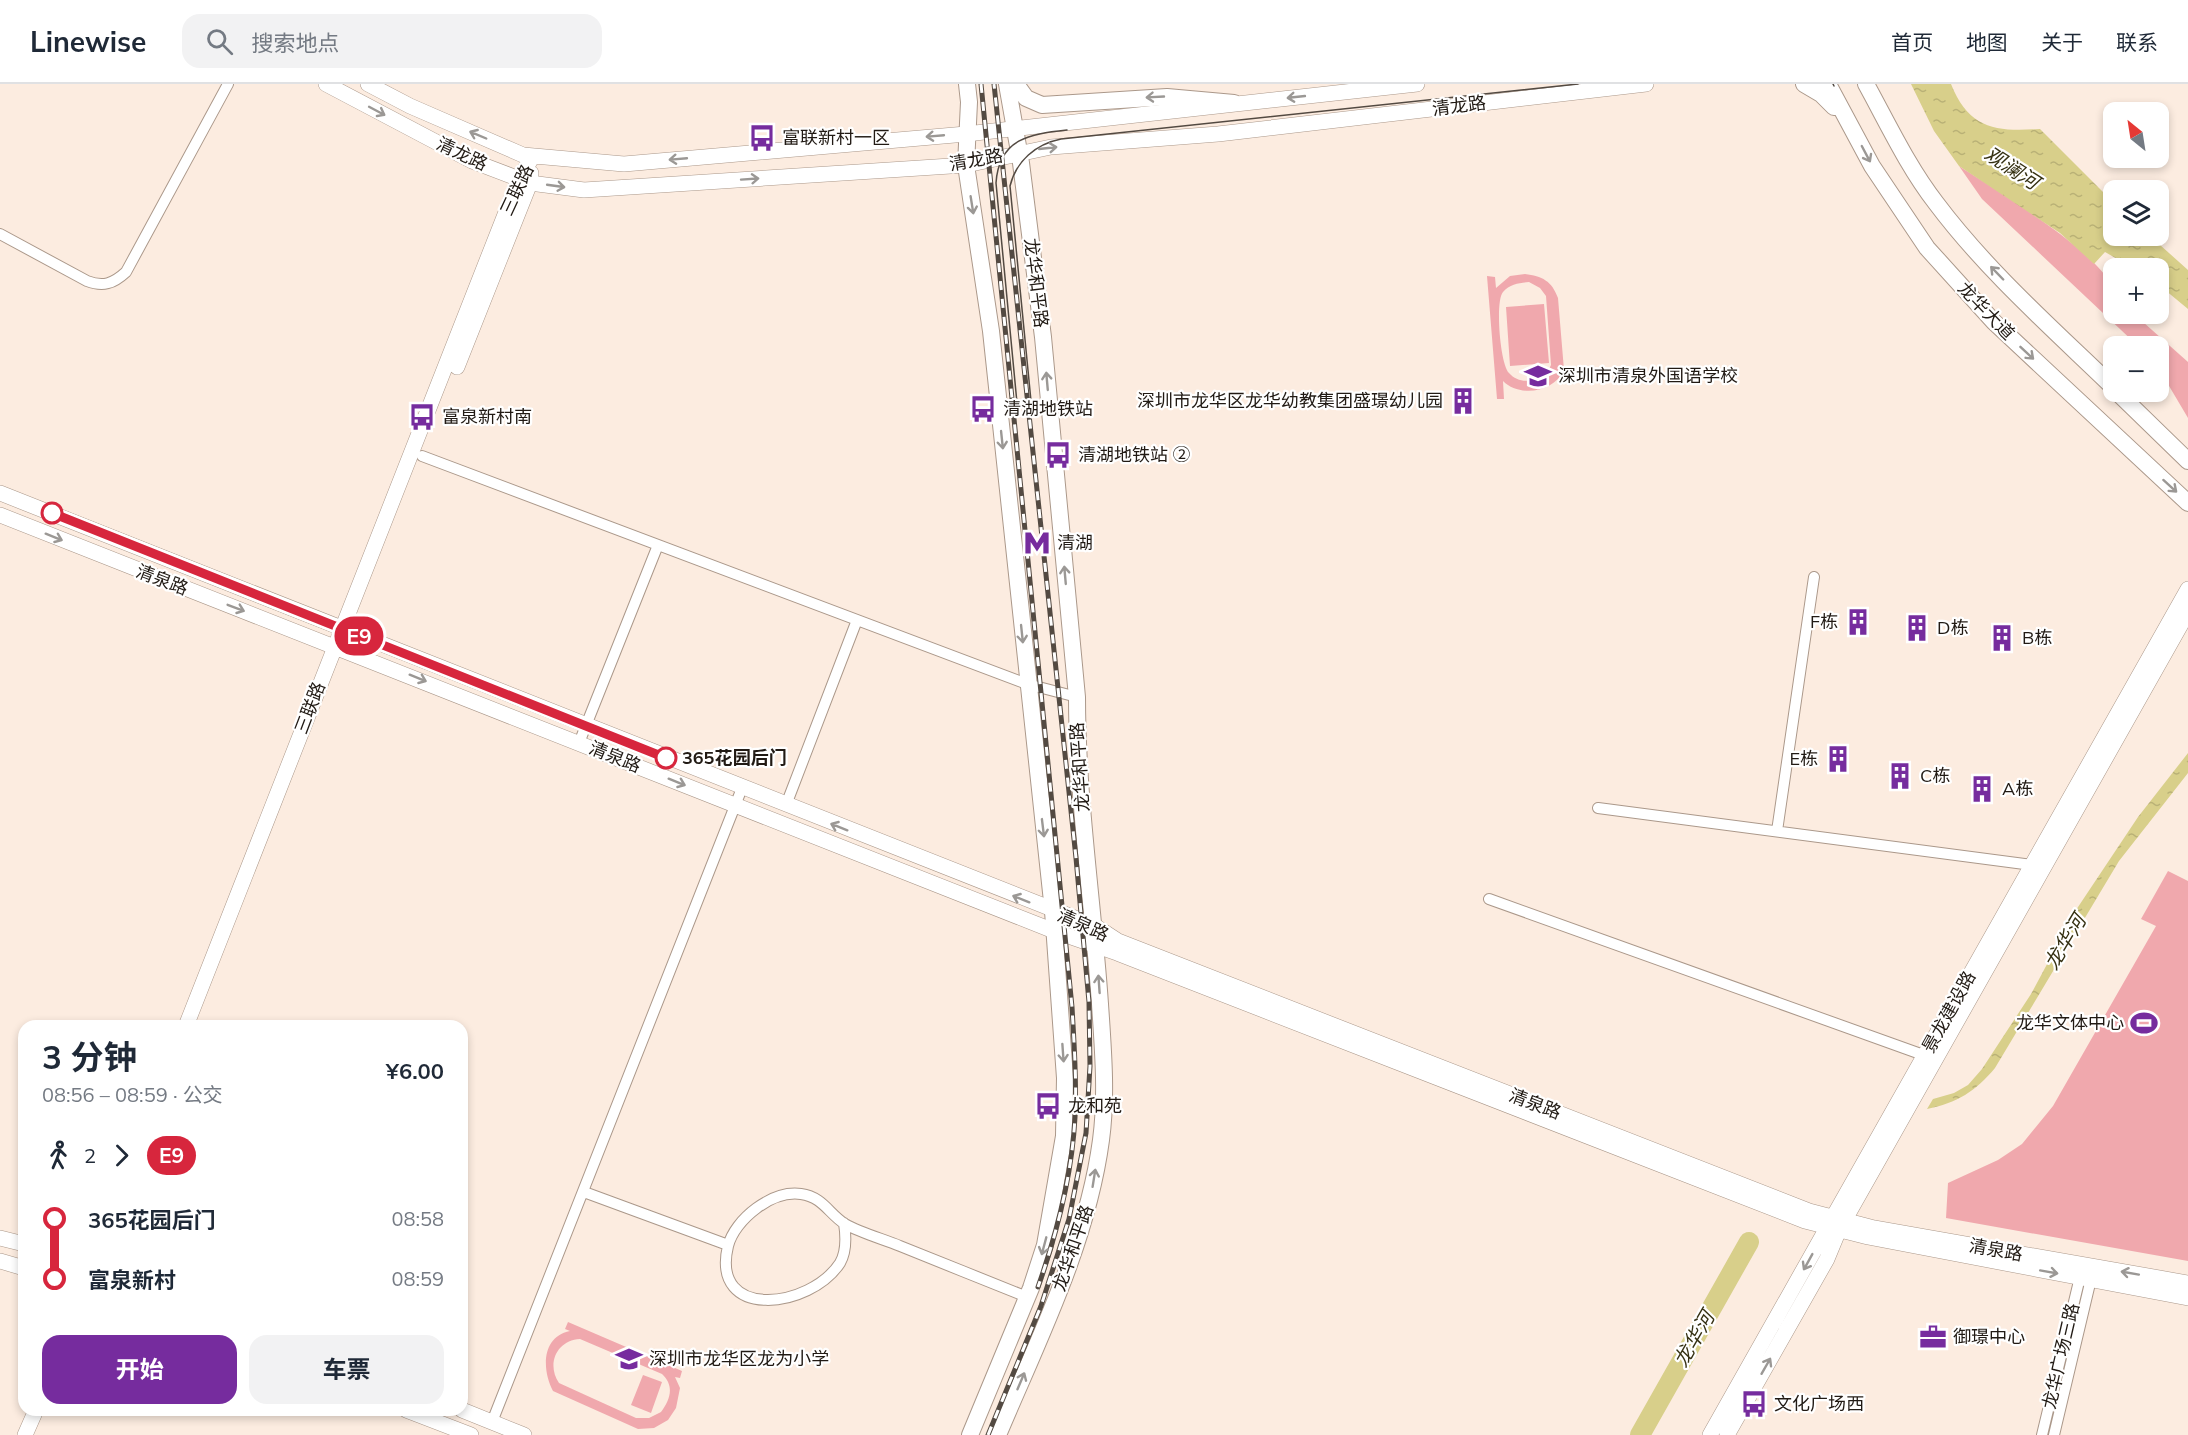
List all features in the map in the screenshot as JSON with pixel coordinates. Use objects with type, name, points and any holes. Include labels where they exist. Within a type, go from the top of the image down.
[{"type":"main road","name":"清龙路","points":[[326,84],[472,161],[524,181],[584,190],[966,165],[1019,152],[1218,134],[1646,84]]},
{"type":"main road","name":"清龙路","points":[[368,84],[420,111],[523,155],[624,164],[966,134],[1417,84]]},
{"type":"main road","name":"龙华和平路","points":[[967,84],[969,102],[966,165],[991,331],[1053,911],[1065,1078],[1064,1136],[1045,1245],[1027,1297],[970,1435]]},
{"type":"main road","name":"龙华和平路","points":[[998,1435],[1070,1262],[1093,1190],[1101,1138],[1102,1100],[1095,926],[1077,751],[1077,697],[1043,337],[1019,152],[1007,84]]},
{"type":"main road","points":[[1016,84],[1026,98],[1042,105],[1167,97],[1234,103]]},
{"type":"main road","points":[[1804,84],[1828,100],[1849,123]]},
{"type":"main road","name":"龙华大道","points":[[1828,84],[1898,207],[1927,248],[1994,322],[2188,503]]},
{"type":"main road","name":"龙华大道","points":[[1866,84],[1919,177],[1942,211],[2016,292],[2103,377]]},
{"type":"main road","name":"三联路","points":[[188,1020],[339,647],[422,456],[533,156]]},
{"type":"main road","name":"三联路","points":[[346,631],[524,181]]},
{"type":"main road","points":[[2127,402],[2188,461]]},
{"type":"main road","name":"清泉路","points":[[0,493],[1095,926],[1118,941],[1798,1206],[1836,1224],[2188,1298]]},
{"type":"main road","name":"清泉路","points":[[0,515],[339,647],[1054,932],[1096,946],[1805,1221],[1874,1228],[2188,1283]]},
{"type":"main road","name":"景龙建设路","points":[[1930,1058],[2032,865],[2188,589]]},
{"type":"main road","name":"景龙建设路","points":[[1710,1435],[1836,1224],[2188,612]]},
{"type":"main road","name":"三联路","points":[[198,1020],[339,647]]},
{"type":"main road","name":"景龙建设路","points":[[1726,1435],[1827,1259],[1836,1224]]},
{"type":"main road","points":[[0,1238],[18,1242]]},
{"type":"main road","points":[[0,1261],[18,1266]]},
{"type":"main road","points":[[468,1412],[524,1435]]},
{"type":"main road","points":[[25,1435],[33,1416]]},
{"type":"main road","points":[[422,1416],[471,1435]]},
{"type":"street","points":[[0,234],[87,281],[108,284],[118,279],[126,272],[228,84]]},
{"type":"street","points":[[422,456],[1027,684],[1077,697]]},
{"type":"street","points":[[579,743],[658,545]]},
{"type":"street","points":[[1777,831],[1814,577]]},
{"type":"street","points":[[786,805],[856,620]]},
{"type":"street","points":[[492,1422],[738,806],[742,788]]},
{"type":"street","points":[[1598,808],[2032,865]]},
{"type":"street","points":[[1490,899],[1930,1058]]},
{"type":"street","points":[[584,1192],[728,1245]]},
{"type":"street","points":[[844,1223],[846,1241],[840,1263],[800,1295],[776,1302],[759,1301],[741,1293],[730,1280],[726,1264],[728,1245],[737,1227],[751,1212],[783,1196],[800,1194],[819,1199],[844,1223],[1027,1297]]},
{"type":"street","name":"龙华广场三路","points":[[2042,1435],[2086,1278]]},
{"type":"street","name":"龙华广场三路","points":[[2054,1435],[2086,1278]]},
{"type":"shaded area","points":[[1959,166],[2043,221],[2086,255],[2102,271],[2103,313],[1982,199]]},
{"type":"shaded area","points":[[1525,274],[1536,276],[1546,280],[1556,292],[1564,370],[1553,383],[1536,390],[1518,390],[1503,381],[1504,399],[1497,399],[1487,276],[1495,277],[1496,288],[1510,276]],"holes":[[[1529,282],[1540,288],[1546,296],[1551,365],[1548,371],[1538,378],[1520,380],[1509,373],[1503,358],[1499,307],[1503,292],[1512,286]]]},
{"type":"shaded area","points":[[1544,304],[1549,363],[1510,366],[1506,307]]},
{"type":"shaded area","points":[[2115,324],[2145,324],[2159,336],[2127,336]]},
{"type":"shaded area","points":[[2169,345],[2188,362],[2188,418],[2169,386]]},
{"type":"shaded area","name":"龙华文体中心","points":[[2168,871],[2188,881],[2188,1261],[1946,1218],[1948,1183],[1998,1160],[2022,1144],[2053,1106],[2156,926],[2141,919]]},
{"type":"shaded area","points":[[568,1322],[682,1371],[680,1378],[675,1377],[680,1388],[676,1408],[668,1420],[654,1428],[638,1429],[553,1391],[547,1374],[546,1355],[549,1347],[560,1334],[570,1331],[565,1329]],"holes":[[[580,1339],[662,1374],[670,1388],[669,1398],[664,1407],[661,1412],[649,1418],[636,1418],[559,1383],[555,1376],[554,1361],[560,1348],[572,1340]]]},
{"type":"shaded area","points":[[643,1375],[662,1382],[651,1413],[631,1405]]},
{"type":"water","name":"观澜河","points":[[1911,84],[1951,84],[1958,99],[1975,119],[1997,128],[2040,129],[2103,192],[2103,246],[2161,246],[2188,270],[2188,309],[2169,293],[2169,258],[2116,258],[2105,252],[2094,264],[2060,233],[1959,166],[1934,131]]},
{"type":"water","points":[[2188,753],[2188,773],[2119,861],[1995,1068],[1965,1095],[1927,1109],[1933,1099],[1954,1093],[1968,1085],[1982,1069],[2031,994],[2076,910],[2138,817]]},
{"type":"waterway","name":"龙华河","points":[[1640,1435],[1749,1242]]},
{"type":"tram line","points":[[1031,401],[1010,186],[1022,161],[1035,149],[1061,139],[1578,84]]},
{"type":"tram line","points":[[1017,403],[996,183],[998,168],[1003,156],[1019,141],[1041,134],[1067,130]]},
{"type":"railway","points":[[981,84],[1072,1007],[1074,1049],[1076,1103],[1071,1160],[1057,1225],[1038,1287]]},
{"type":"railway","points":[[988,1435],[1041,1306],[1069,1219],[1086,1133],[1090,1066],[1089,1002],[1076,858],[994,84]]},
{"type":"bus line","name":"E9","points":[[52,513],[666,758]]},
{"type":"place","name":"富联新村一区","points":[[762,138]]},
{"type":"place","name":"深圳市清泉外国语学校","points":[[1538,376]]},
{"type":"place","name":"深圳市龙华区龙华幼教集团盛璟幼儿园","points":[[1463,401]]},
{"type":"place","name":"清湖地铁站","points":[[983,409]]},
{"type":"place","name":"富泉新村南","points":[[422,417]]},
{"type":"place","name":"清湖地铁站 ②","points":[[1058,455]]},
{"type":"place","name":"清湖","points":[[1037,543]]},
{"type":"place","name":"F栋","points":[[1858,622]]},
{"type":"place","name":"D栋","points":[[1917,628]]},
{"type":"place","name":"B栋","points":[[2002,638]]},
{"type":"place","name":"365花园后门","points":[[666,758]]},
{"type":"place","name":"E栋","points":[[1838,759]]},
{"type":"place","name":"C栋","points":[[1900,776]]},
{"type":"place","name":"A栋","points":[[1982,789]]},
{"type":"place","name":"龙华文体中心","points":[[2144,1023]]},
{"type":"place","name":"龙和苑","points":[[1048,1106]]},
{"type":"place","name":"御璟中心","points":[[1933,1337]]},
{"type":"place","name":"深圳市龙华区龙为小学","points":[[629,1359]]},
{"type":"place","name":"文化广场西","points":[[1754,1404]]}]
